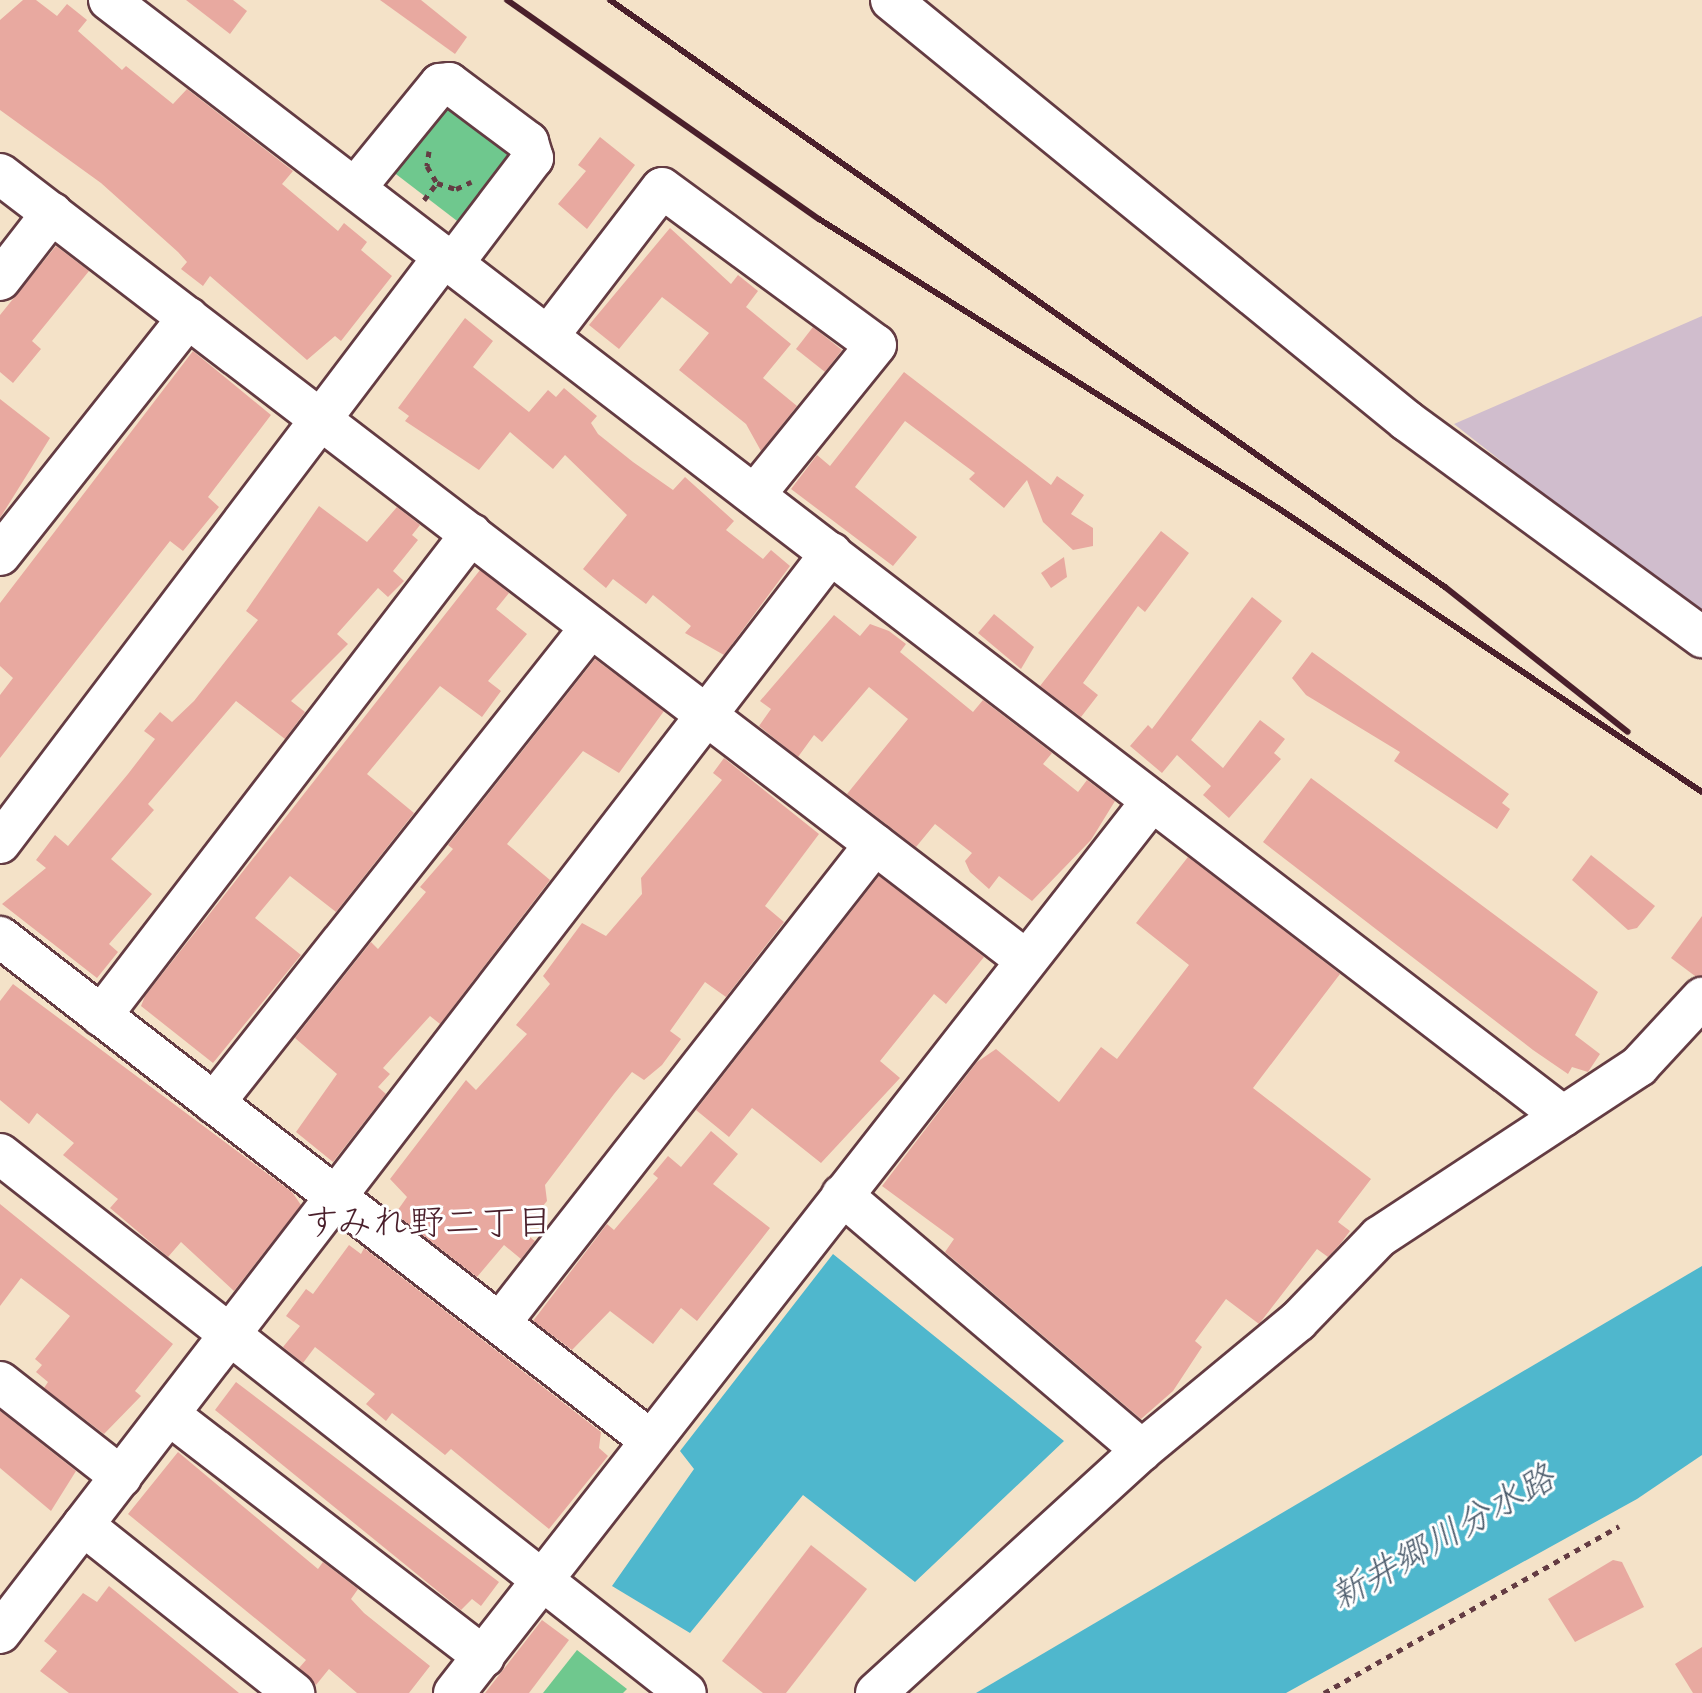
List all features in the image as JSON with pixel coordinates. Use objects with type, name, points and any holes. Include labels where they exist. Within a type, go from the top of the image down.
[{"type":"street","points":[[109,0],[757,492],[831,553],[1563,1116]]},
{"type":"street","points":[[891,0],[1407,421],[1702,637]]},
{"type":"street","points":[[0,843],[321,420],[533,158],[528,142],[449,83],[440,84],[356,187]]},
{"type":"street","points":[[0,174],[1026,960]]},
{"type":"street","points":[[549,335],[662,188],[876,345],[757,492]]},
{"type":"street","points":[[0,280],[52,213]]},
{"type":"street","points":[[0,555],[188,318]]},
{"type":"street","points":[[101,1016],[471,534]]},
{"type":"street","points":[[0,1633],[339,1199],[705,714],[831,553]]},
{"type":"street","points":[[214,1103],[591,627]]},
{"type":"street","points":[[454,1693],[1152,801]]},
{"type":"street","points":[[500,1323],[875,844]]},
{"type":"street","points":[[0,937],[650,1440]]},
{"type":"street","points":[[876,1693],[1142,1450],[1298,1321],[1379,1237],[1639,1066],[1702,998]]},
{"type":"street","points":[[0,1154],[686,1693]]},
{"type":"street","points":[[842,1195],[1142,1450]]},
{"type":"street","points":[[1,1385],[121,1477]]},
{"type":"street","points":[[171,1416],[484,1657]]},
{"type":"street","points":[[83,1525],[294,1693]]},
{"type":"path","points":[[438,140],[427,166],[437,183],[456,189],[483,169]]},
{"type":"path","points":[[424,200],[437,183]]},
{"type":"path","points":[[1324,1693],[1619,1526]]},
{"type":"shaded area","points":[[1702,316],[1702,619],[1454,424]]},
{"type":"green space","points":[[444,97],[522,147],[465,227],[388,168]]},
{"type":"green space","points":[[577,1650],[627,1689],[623,1693],[543,1693]]},
{"type":"water","points":[[833,1254],[1064,1441],[915,1582],[803,1495],[690,1633],[612,1586],[694,1469],[680,1451]]},
{"type":"water","name":"新井郷川分水路","points":[[1702,1266],[1702,1455],[1637,1499],[1286,1693],[976,1693]]},
{"type":"building","points":[[23,0],[36,0],[57,16],[67,4],[87,20],[78,31],[122,70],[126,66],[173,104],[187,89],[293,171],[282,184],[338,231],[344,223],[367,242],[361,250],[392,276],[341,341],[335,336],[307,360],[210,276],[203,286],[181,269],[187,262],[178,252],[101,183],[0,110],[0,20]]},
{"type":"building","points":[[186,0],[233,0],[247,11],[230,34]]},
{"type":"building","points":[[380,0],[421,0],[467,37],[455,54]]},
{"type":"building","points":[[600,137],[635,165],[587,229],[558,204],[586,171],[578,165]]},
{"type":"building","points":[[670,228],[731,284],[738,275],[758,291],[746,307],[791,344],[763,378],[797,406],[761,451],[746,424],[679,370],[709,333],[662,297],[619,349],[589,325]]},
{"type":"building","points":[[56,246],[89,271],[32,341],[41,349],[13,383],[0,372],[0,315]]},
{"type":"building","points":[[465,318],[493,341],[473,367],[529,412],[548,390],[556,397],[564,388],[597,416],[591,423],[598,434],[633,462],[673,490],[685,477],[734,521],[726,530],[763,559],[771,550],[790,566],[724,655],[685,633],[691,626],[653,595],[646,604],[613,579],[606,588],[583,569],[627,515],[565,455],[553,469],[510,432],[479,470],[405,421],[409,416],[398,408]]},
{"type":"building","points":[[813,327],[842,350],[825,372],[796,349]]},
{"type":"building","points":[[193,351],[271,415],[208,497],[219,507],[183,551],[170,541],[0,758],[0,695],[13,678],[0,666],[0,603]]},
{"type":"building","points":[[904,372],[1051,485],[1057,476],[1084,495],[1071,514],[1093,528],[1093,546],[1073,550],[1043,522],[1027,480],[1004,508],[969,479],[975,473],[905,421],[855,487],[917,537],[893,566],[791,489],[817,455],[830,466]]},
{"type":"building","points":[[0,399],[50,438],[0,518]]},
{"type":"building","points":[[319,506],[367,542],[397,507],[420,525],[412,535],[418,540],[393,571],[404,581],[388,597],[378,588],[337,634],[348,644],[291,701],[305,712],[285,739],[236,701],[148,804],[154,810],[111,859],[152,894],[109,944],[118,952],[97,978],[2,904],[46,868],[36,860],[55,835],[68,846],[128,774],[155,739],[144,731],[160,712],[172,722],[194,701],[258,620],[246,611]]},
{"type":"building","points":[[1161,531],[1189,553],[1145,612],[1138,606],[1083,683],[1098,695],[1081,717],[1040,686]]},
{"type":"building","points":[[1064,557],[1067,577],[1051,588],[1041,573]]},
{"type":"building","points":[[480,570],[509,593],[496,609],[527,634],[488,681],[501,691],[482,717],[440,686],[367,774],[414,813],[336,912],[290,876],[255,918],[301,955],[213,1063],[141,1006],[145,996]]},
{"type":"building","points":[[1252,597],[1282,621],[1191,740],[1223,768],[1260,720],[1285,739],[1274,753],[1281,759],[1229,818],[1203,795],[1211,786],[1177,755],[1162,773],[1130,746],[1148,725],[1152,729]]},
{"type":"building","points":[[994,614],[1034,647],[1021,669],[978,633]]},
{"type":"building","points":[[834,615],[860,636],[870,624],[889,631],[906,644],[900,652],[973,712],[983,700],[1052,753],[1043,764],[1078,792],[1087,780],[1115,801],[1091,840],[1032,901],[999,876],[989,889],[970,872],[965,861],[972,853],[935,824],[916,847],[847,794],[908,719],[869,687],[822,742],[814,735],[798,757],[759,726],[771,709],[760,701]]},
{"type":"building","points":[[1312,652],[1509,794],[1502,803],[1510,809],[1497,829],[1394,761],[1400,752],[1306,695],[1292,678]]},
{"type":"building","points":[[595,659],[664,711],[619,773],[583,751],[507,844],[550,880],[440,1024],[430,1016],[383,1068],[390,1074],[378,1087],[386,1094],[333,1162],[296,1132],[337,1074],[295,1038],[371,942],[378,949],[426,892],[420,887],[453,849],[448,845]]},
{"type":"building","points":[[724,758],[819,834],[765,906],[784,922],[726,997],[705,982],[670,1031],[681,1039],[662,1065],[644,1080],[632,1072],[614,1094],[545,1185],[547,1201],[522,1231],[535,1241],[521,1259],[504,1245],[477,1277],[395,1214],[407,1197],[390,1179],[466,1080],[476,1090],[527,1034],[516,1025],[550,984],[543,976],[582,923],[606,936],[642,894],[641,878],[722,780],[713,773]]},
{"type":"building","points":[[1311,778],[1598,992],[1575,1035],[1600,1054],[1588,1072],[1572,1067],[1568,1074],[1533,1050],[1263,842]]},
{"type":"building","points":[[1591,855],[1655,906],[1637,928],[1628,930],[1572,880]]},
{"type":"building","points":[[1188,857],[1340,974],[1253,1088],[1371,1179],[1338,1222],[1350,1231],[1328,1257],[1317,1249],[1259,1324],[1226,1299],[1195,1341],[1202,1347],[1173,1391],[1141,1419],[945,1252],[954,1239],[882,1186],[977,1062],[996,1049],[1059,1102],[1101,1047],[1117,1059],[1189,965],[1136,923]]},
{"type":"building","points":[[879,876],[984,957],[946,1004],[934,994],[880,1061],[900,1078],[821,1163],[752,1108],[729,1137],[696,1110]]},
{"type":"building","points":[[1702,916],[1702,976],[1695,976],[1671,958]]},
{"type":"building","points":[[13,984],[292,1192],[301,1205],[234,1291],[181,1242],[168,1257],[110,1208],[118,1199],[63,1155],[74,1143],[37,1113],[29,1124],[0,1100],[0,1001]]},
{"type":"building","points":[[711,1131],[738,1154],[713,1184],[770,1228],[697,1321],[681,1308],[653,1344],[610,1311],[572,1350],[533,1321],[607,1224],[614,1230],[658,1178],[653,1174],[668,1156],[681,1167]]},
{"type":"building","points":[[0,1204],[173,1344],[135,1391],[141,1396],[104,1434],[44,1388],[48,1382],[36,1372],[42,1365],[35,1359],[70,1316],[21,1278],[0,1306]]},
{"type":"building","points":[[349,1245],[361,1254],[364,1248],[601,1432],[599,1448],[608,1456],[549,1529],[451,1449],[445,1455],[392,1413],[386,1421],[366,1404],[375,1394],[315,1347],[303,1363],[283,1347],[300,1326],[286,1316],[306,1289],[313,1294]]},
{"type":"building","points":[[236,1382],[499,1582],[481,1606],[472,1599],[461,1610],[215,1410]]},
{"type":"building","points":[[0,1411],[76,1471],[51,1511],[0,1468]]},
{"type":"building","points":[[178,1452],[318,1569],[323,1562],[358,1589],[351,1599],[364,1613],[430,1666],[409,1693],[357,1693],[329,1669],[316,1685],[299,1668],[306,1660],[128,1514]]},
{"type":"building","points":[[811,1545],[867,1589],[786,1693],[763,1693],[722,1661]]},
{"type":"building","points":[[1613,1560],[1622,1562],[1644,1607],[1575,1642],[1548,1599]]},
{"type":"building","points":[[109,1586],[239,1693],[69,1693],[40,1671],[57,1651],[44,1641],[83,1593],[97,1602]]},
{"type":"building","points":[[542,1620],[569,1640],[529,1693],[485,1693]]},
{"type":"building","points":[[1702,1647],[1702,1693],[1693,1693],[1675,1664]]},
{"type":"railway","points":[[507,0],[819,219],[1278,508],[1702,792]]},
{"type":"railway","points":[[610,0],[1445,587],[1628,732]]},
{"type":"district","name":"すみれ野二丁目","points":[[428,1226]]}]
